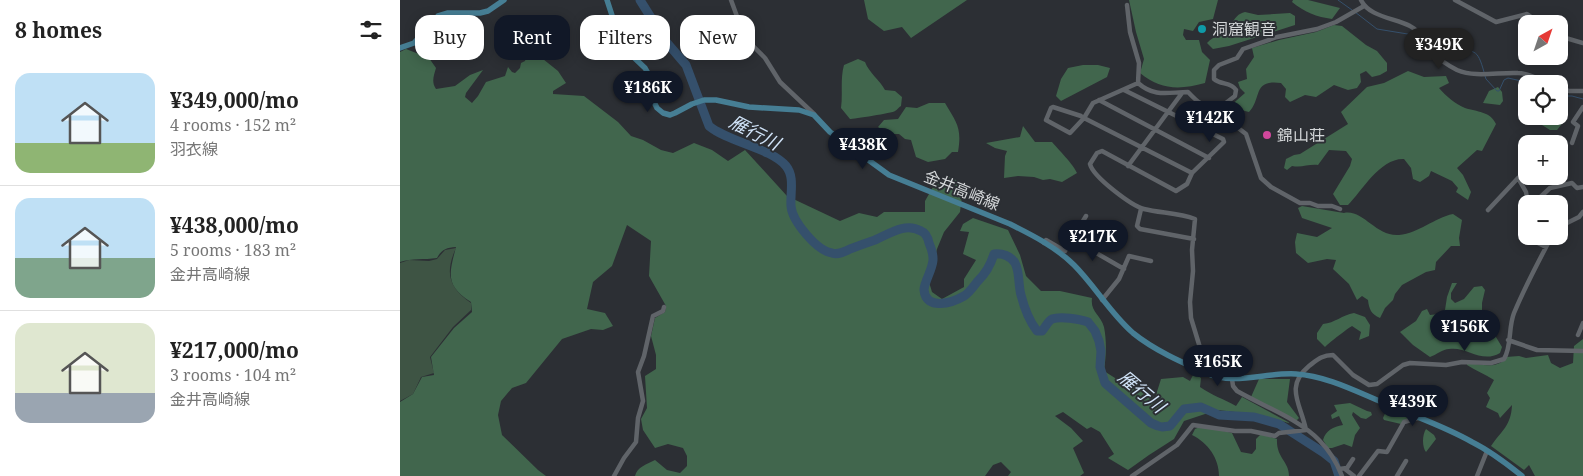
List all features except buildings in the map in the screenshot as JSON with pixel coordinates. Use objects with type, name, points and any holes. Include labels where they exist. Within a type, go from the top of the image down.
[{"type":"main road","points":[[400,48],[414,42],[438,16],[448,13],[480,13],[488,11],[504,0]]},
{"type":"main road","points":[[607,0],[621,43],[645,68],[652,80],[657,108],[663,113],[670,115],[704,100],[716,100],[749,107],[799,110],[814,115]]},
{"type":"main road","name":"金井高崎線","points":[[814,115],[830,132],[889,175],[1010,224],[1044,243],[1075,266],[1118,319],[1144,342],[1208,374],[1232,379],[1295,374],[1306,375],[1350,388],[1418,418]]},
{"type":"main road","points":[[1418,418],[1471,441],[1522,476]]},
{"type":"street","points":[[731,0],[742,30],[750,43],[765,58],[780,82],[814,115]]},
{"type":"street","points":[[1361,0],[1370,11],[1412,26],[1423,37],[1432,51],[1459,71],[1475,74],[1520,73],[1525,75]]},
{"type":"street","points":[[1454,0],[1496,22],[1518,16]]},
{"type":"street","points":[[1127,5],[1130,32],[1139,63],[1138,83]]},
{"type":"street","points":[[1138,83],[1151,92],[1188,92],[1200,104],[1222,106],[1236,96],[1236,90],[1235,87],[1214,79],[1214,70],[1219,65],[1237,58],[1243,49],[1277,37],[1317,29],[1336,22],[1364,6]]},
{"type":"street","points":[[1568,39],[1583,43]]},
{"type":"street","points":[[1138,83],[1091,104],[1084,118],[1072,132],[1069,133],[1047,122],[1046,119],[1051,108],[1084,118],[1192,173]]},
{"type":"street","points":[[1124,90],[1224,140],[1224,143],[1192,173],[1187,184],[1176,191],[1100,151],[1090,164],[1090,168],[1104,183],[1141,209],[1193,218],[1195,221],[1190,302],[1191,318],[1208,374]]},
{"type":"street","points":[[1568,91],[1583,91]]},
{"type":"street","points":[[1128,166],[1182,93]]},
{"type":"street","points":[[1099,100],[1209,158]]},
{"type":"street","points":[[1200,104],[1201,110],[1229,121],[1246,134],[1261,178],[1271,187],[1300,203],[1332,206],[1340,209]]},
{"type":"street","points":[[1572,143],[1578,126],[1573,122],[1583,107]]},
{"type":"street","points":[[1488,210],[1518,178],[1526,195]]},
{"type":"street","points":[[1543,195],[1550,188],[1572,183],[1577,188],[1583,187]]},
{"type":"street","points":[[1141,209],[1138,228],[1194,238]]},
{"type":"street","points":[[1568,222],[1579,217],[1583,212]]},
{"type":"street","points":[[1044,243],[1046,240],[1065,251],[1086,216]]},
{"type":"street","points":[[1072,239],[1124,269]]},
{"type":"street","points":[[1306,430],[1295,391],[1301,373],[1322,356],[1333,355],[1354,375],[1369,385],[1377,384],[1403,365],[1410,363],[1446,365],[1462,362],[1491,363],[1504,359],[1507,353],[1513,315],[1530,275],[1546,247],[1542,245]]},
{"type":"street","points":[[1102,300],[1119,279],[1130,256],[1151,261]]},
{"type":"street","points":[[614,476],[636,442],[638,418],[643,401],[638,372],[644,356],[653,316],[663,311],[664,307]]},
{"type":"street","points":[[1578,336],[1583,324]]},
{"type":"street","points":[[1508,340],[1537,350],[1583,351]]},
{"type":"street","points":[[1232,379],[1233,386],[1238,392],[1291,420],[1318,439],[1342,476]]},
{"type":"street","points":[[1359,476],[1378,451],[1387,452],[1404,422],[1418,418]]},
{"type":"street","points":[[1132,476],[1177,445],[1193,425],[1235,431],[1250,431],[1275,436],[1279,433],[1293,430],[1306,430]]},
{"type":"street","points":[[1477,476],[1487,451]]},
{"type":"street","points":[[1345,469],[1353,459]]},
{"type":"street","points":[[1397,476],[1406,461]]},
{"type":"street","points":[[1339,469],[1345,469],[1354,476]]},
{"type":"green space","points":[[864,0],[967,0],[911,38],[902,27],[884,31],[868,19]]},
{"type":"green space","points":[[1129,0],[1218,0],[1213,19],[1199,22],[1193,31],[1184,29],[1183,35],[1186,40],[1199,40],[1202,52],[1210,60],[1205,83],[1187,87],[1171,87],[1155,83],[1140,73],[1144,59]]},
{"type":"green space","points":[[1293,0],[1308,0],[1340,8],[1332,19],[1326,18],[1306,11],[1292,2]]},
{"type":"green space","points":[[1245,12],[1258,15],[1290,13],[1295,16],[1295,25],[1229,46],[1213,49],[1207,43],[1213,38],[1226,33],[1234,19]]},
{"type":"green space","points":[[1334,25],[1342,26],[1366,45],[1377,51],[1387,63],[1387,71],[1372,77],[1366,71],[1360,74],[1361,82],[1357,88],[1348,90],[1334,85],[1316,97],[1305,95],[1290,102],[1285,97],[1286,89],[1281,83],[1266,84],[1259,91],[1249,112],[1229,107],[1245,93],[1240,88],[1238,82],[1247,79],[1246,69],[1254,57],[1252,48],[1316,32]]},
{"type":"green space","points":[[406,49],[415,53],[415,60],[430,60],[436,68],[433,81],[436,89],[455,86],[470,75],[483,70],[466,93],[465,97],[472,103],[486,82],[505,76],[508,67],[515,73],[520,68],[521,63],[544,60],[558,71],[566,83],[553,91],[553,94],[584,96],[618,122],[631,136],[661,150],[673,153],[694,143],[712,150],[728,161],[745,150],[787,196],[840,221],[859,213],[877,217],[884,212],[925,212],[925,201],[937,180],[948,176],[962,183],[960,212],[944,232],[937,249],[929,282],[932,292],[942,299],[964,287],[964,279],[976,260],[963,254],[969,232],[960,231],[963,224],[973,218],[1008,230],[1020,255],[1026,276],[1041,291],[1060,291],[1092,298],[1094,310],[1103,323],[1105,333],[1104,371],[1126,385],[1139,383],[1155,398],[1161,379],[1183,377],[1190,381],[1194,373],[1201,378],[1200,387],[1209,392],[1236,406],[1242,397],[1290,423],[1244,413],[1217,410],[1184,421],[1174,439],[1128,470],[1108,458],[1114,454],[1100,432],[1091,427],[1087,429],[1063,412],[1055,416],[1071,428],[1083,441],[1073,448],[1084,473],[1080,476],[1008,476],[1011,472],[1001,462],[993,465],[985,476],[635,476],[640,468],[655,460],[667,470],[680,473],[687,466],[687,456],[683,448],[668,444],[655,448],[643,430],[641,419],[647,408],[645,376],[656,369],[656,355],[651,336],[655,318],[665,312],[666,306],[649,276],[651,241],[627,225],[612,266],[593,282],[587,309],[605,313],[613,326],[603,330],[591,329],[562,339],[526,383],[512,388],[501,401],[498,415],[502,435],[546,476],[400,476],[400,402],[413,394],[422,377],[434,375],[431,357],[454,328],[472,312],[471,302],[457,290],[451,278],[456,247],[445,250],[437,258],[400,262],[400,52]]},
{"type":"green space","points":[[858,59],[865,62],[885,90],[895,91],[902,97],[901,106],[896,111],[850,119],[841,108],[844,65]]},
{"type":"green space","points":[[1098,65],[1110,68],[1107,77],[1061,101],[1056,96],[1061,79],[1068,68]]},
{"type":"green space","points":[[1408,71],[1424,77],[1446,76],[1449,83],[1439,88],[1445,94],[1465,108],[1487,114],[1496,124],[1482,151],[1477,150],[1457,168],[1463,175],[1471,192],[1468,200],[1456,192],[1458,188],[1452,181],[1431,171],[1429,176],[1420,182],[1413,179],[1411,168],[1404,159],[1395,160],[1379,169],[1348,205],[1340,205],[1333,194],[1350,166],[1352,159],[1346,151],[1329,150],[1318,165],[1292,166],[1287,170],[1284,168],[1286,159],[1300,154],[1348,124],[1341,112],[1367,87],[1384,83]]},
{"type":"green space","points":[[1498,87],[1502,92],[1503,101],[1500,105],[1483,103],[1489,91]]},
{"type":"green space","points":[[929,103],[945,103],[958,126],[959,137],[958,152],[952,152],[945,159],[928,162],[916,157],[911,140],[905,139],[899,134],[888,134],[878,127],[884,120],[898,119],[906,107],[917,108]]},
{"type":"green space","points":[[1542,125],[1561,125],[1557,130],[1550,130]]},
{"type":"green space","points":[[1023,126],[1035,142],[1052,142],[1077,173],[1062,182],[1034,177],[1018,176],[1004,178],[1007,151],[986,143],[1020,137]]},
{"type":"green space","points":[[1302,206],[1351,213],[1383,232],[1399,235],[1406,234],[1453,214],[1462,220],[1459,238],[1460,246],[1451,246],[1436,262],[1435,270],[1426,272],[1402,285],[1380,318],[1371,311],[1368,300],[1362,296],[1357,300],[1349,284],[1333,269],[1336,260],[1327,259],[1308,263],[1296,253],[1295,242],[1297,233],[1317,237],[1332,228],[1302,218],[1298,208]]},
{"type":"green space","points":[[456,248],[450,264],[451,278],[457,291],[471,303],[471,310],[453,327],[430,357],[434,373],[421,377],[413,394],[400,401],[400,263],[409,260],[429,261],[437,259],[445,250]]},
{"type":"green space","points":[[1452,283],[1457,283],[1451,293],[1451,299],[1455,303],[1464,299],[1474,287],[1482,286],[1485,290],[1482,314],[1502,347],[1500,353],[1487,357],[1462,350],[1449,349],[1430,357],[1413,345],[1400,332],[1416,321],[1422,311],[1427,309],[1430,315],[1439,314],[1445,310]]},
{"type":"green space","points":[[1354,313],[1365,317],[1370,325],[1369,336],[1359,340],[1361,332],[1352,326],[1325,347],[1317,339],[1317,333],[1323,324]]},
{"type":"green space","points":[[1583,339],[1583,476],[1535,476],[1529,465],[1524,470],[1491,446],[1508,423],[1512,405],[1500,418],[1498,413],[1486,407],[1490,398],[1487,393],[1494,380],[1467,365],[1467,363],[1494,365],[1499,364],[1506,357],[1519,356],[1526,358],[1548,355],[1551,363],[1560,368],[1573,363],[1574,346]]},
{"type":"green space","points":[[1259,379],[1290,379],[1287,402],[1299,418],[1296,421],[1251,397]]},
{"type":"green space","points":[[1350,403],[1371,412],[1372,415],[1366,419],[1353,412],[1352,415],[1360,428],[1355,435],[1352,447],[1344,444],[1328,448],[1323,440],[1326,434],[1333,428],[1343,425],[1339,416],[1332,419],[1331,415],[1337,411],[1334,405]]},
{"type":"green space","points":[[1387,409],[1412,420],[1401,424],[1384,420]]},
{"type":"green space","points":[[1202,426],[1232,433],[1241,452],[1252,454],[1256,449],[1256,439],[1261,434],[1277,439],[1278,451],[1287,467],[1289,476],[1219,476],[1217,463],[1212,452],[1203,442],[1192,435],[1195,429]]},
{"type":"green space","points":[[1426,429],[1436,439],[1426,452],[1423,441]]},
{"type":"waterway","name":"雁行川","points":[[640,0],[662,37],[686,65],[709,126],[717,132],[770,154],[789,170],[792,212],[800,227],[819,247],[834,254],[903,228],[921,231],[927,238],[933,257],[924,290],[929,301],[940,304],[953,301],[968,293],[985,272],[994,254],[1011,258],[1017,267],[1020,291],[1024,304],[1037,331],[1042,331],[1052,319],[1056,318],[1070,318],[1088,322],[1095,331],[1099,341],[1101,351],[1100,367],[1105,383],[1151,423],[1162,427],[1170,426],[1184,409],[1201,407],[1219,415],[1254,417],[1279,424],[1334,461],[1339,476]]},
{"type":"waterway","points":[[1338,0],[1352,10]]},
{"type":"waterway","points":[[1355,12],[1377,29],[1420,36]]},
{"type":"waterway","points":[[1424,37],[1430,38],[1438,52],[1446,56],[1452,49],[1474,52],[1479,58],[1484,72]]},
{"type":"waterway","points":[[1485,76],[1497,91],[1499,91],[1504,80],[1508,78],[1518,80]]},
{"type":"waterway","points":[[1568,96],[1583,99]]},
{"type":"place","name":"洞窟観音","points":[[1202,29]]},
{"type":"place","name":"錦山荘","points":[[1267,135]]}]
